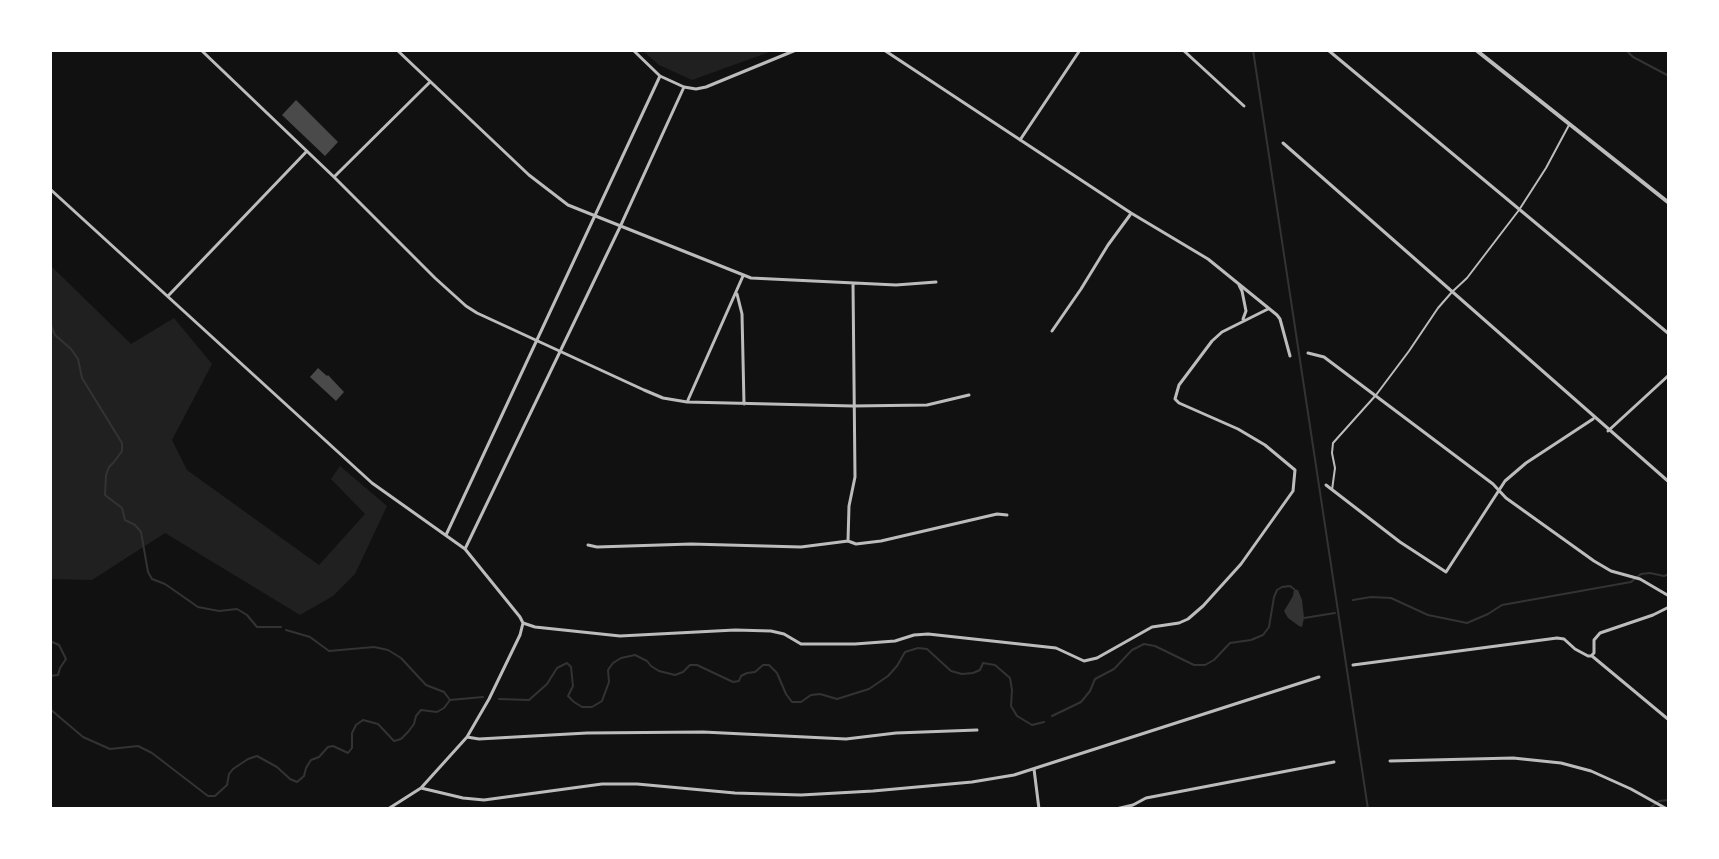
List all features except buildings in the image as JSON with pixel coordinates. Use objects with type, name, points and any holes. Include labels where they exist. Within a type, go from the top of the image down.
[{"type":"street","points":[[201,50],[466,306],[663,398],[687,402],[853,406],[927,405],[969,395]]},
{"type":"street","points":[[397,50],[529,175],[557,198],[594,216],[751,278],[896,285],[936,282]]},
{"type":"street","points":[[633,50],[660,76],[696,89],[796,50]]},
{"type":"street","points":[[884,50],[1131,213],[1198,252],[1280,319],[1290,356]]},
{"type":"street","points":[[1020,140],[1080,50]]},
{"type":"street","points":[[1183,50],[1244,106]]},
{"type":"street","points":[[1328,50],[1669,334]]},
{"type":"street","points":[[1476,50],[1669,203]]},
{"type":"street","points":[[446,535],[660,76]]},
{"type":"street","points":[[334,177],[430,82]]},
{"type":"street","points":[[465,549],[684,87]]},
{"type":"street","points":[[1283,143],[1669,482]]},
{"type":"street","points":[[168,296],[307,151]]},
{"type":"street","points":[[50,189],[372,483],[465,549],[520,617],[523,623],[520,635],[467,737],[421,788],[388,809]]},
{"type":"street","points":[[1052,331],[1131,213]]},
{"type":"street","points":[[687,402],[743,276]]},
{"type":"street","points":[[848,541],[849,506],[855,477],[853,283]]},
{"type":"street","points":[[1239,284],[1246,311],[1240,322]]},
{"type":"street","points":[[737,294],[742,314],[744,404]]},
{"type":"street","points":[[523,623],[620,636],[771,631],[784,634],[801,644],[895,641],[928,634],[1056,648],[1078,660],[1089,661],[1152,627],[1188,619],[1241,564],[1293,491],[1295,470],[1265,445],[1175,399],[1179,385],[1212,341],[1222,332],[1268,309]]},
{"type":"street","points":[[1308,353],[1324,357],[1506,498],[1594,561],[1611,571],[1637,578],[1669,596]]},
{"type":"street","points":[[1608,431],[1669,375]]},
{"type":"street","points":[[1326,485],[1378,526],[1446,572],[1505,481],[1526,463],[1594,418]]},
{"type":"street","points":[[588,545],[801,547],[848,541],[856,544],[997,514],[1007,515]]},
{"type":"street","points":[[1591,656],[1594,640],[1600,633],[1669,607]]},
{"type":"street","points":[[1353,665],[1564,639],[1591,656],[1669,720]]},
{"type":"street","points":[[421,788],[484,800],[602,784],[801,795],[972,782],[1034,769],[1319,677]]},
{"type":"street","points":[[467,737],[703,732],[846,739],[896,733],[977,730]]},
{"type":"street","points":[[1390,761],[1513,758],[1561,763],[1591,771],[1667,809]]},
{"type":"street","points":[[1116,809],[1146,798],[1334,762]]},
{"type":"street","points":[[1034,769],[1039,809]]},
{"type":"lane","points":[[1332,490],[1335,468],[1333,443],[1376,395],[1452,292],[1467,278],[1519,210],[1570,124]]},
{"type":"shaded area","points":[[642,50],[775,50],[692,80],[659,65]]},
{"type":"shaded area","points":[[50,265],[131,344],[174,318],[212,364],[172,440],[187,470],[319,565],[365,514],[331,479],[340,466],[387,506],[355,574],[333,596],[300,615],[165,533],[92,580],[50,579]]},
{"type":"shaded area","points":[[1294,589],[1298,590],[1302,600],[1302,627],[1288,618],[1284,611]]},
{"type":"waterway","points":[[1253,50],[1368,809]]},
{"type":"waterway","points":[[1626,50],[1669,76]]},
{"type":"waterway","points":[[50,323],[55,335],[78,359],[82,378],[122,443],[122,451],[106,475],[105,495],[122,508],[125,520],[141,532],[152,579],[165,584],[198,607],[219,611],[237,609],[257,627],[281,627]]},
{"type":"waterway","points":[[1353,600],[1391,598],[1428,615],[1467,623],[1502,605],[1631,582],[1641,574],[1669,574]]},
{"type":"waterway","points":[[1052,716],[1081,702],[1095,679],[1114,669],[1132,650],[1144,644],[1155,646],[1194,665],[1205,665],[1230,643],[1263,635],[1269,627],[1277,590],[1290,586],[1294,589]]},
{"type":"waterway","points":[[1304,618],[1335,613]]},
{"type":"waterway","points":[[286,630],[310,637],[329,651],[374,647],[388,650],[401,658],[426,685],[444,692],[450,700]]},
{"type":"waterway","points":[[50,641],[59,645],[66,659],[58,675],[50,676]]},
{"type":"waterway","points":[[499,699],[529,700],[547,684],[557,668],[567,663],[571,667],[573,686],[568,696],[582,707],[592,707],[602,701],[609,682],[608,670],[613,663],[635,655],[659,671],[675,675],[690,665],[697,665],[733,682],[763,665],[769,665],[777,673],[792,702],[801,702],[811,695],[820,694],[837,699],[869,689],[888,676],[905,652],[918,648],[927,649],[951,671],[962,674],[980,670],[983,663],[995,665],[1010,678],[1011,706],[1017,716],[1032,725],[1044,722]]},
{"type":"waterway","points":[[50,709],[83,737],[110,749],[138,746],[152,753],[208,796],[215,796],[227,785],[233,769],[248,759],[257,756],[297,782],[304,776],[311,760],[319,757],[328,747],[348,753],[352,748],[352,733],[363,720],[378,724],[394,741],[408,732],[421,710],[437,712],[450,700],[483,697]]},
{"type":"waterway","points":[[1649,809],[1659,801],[1669,800]]}]
